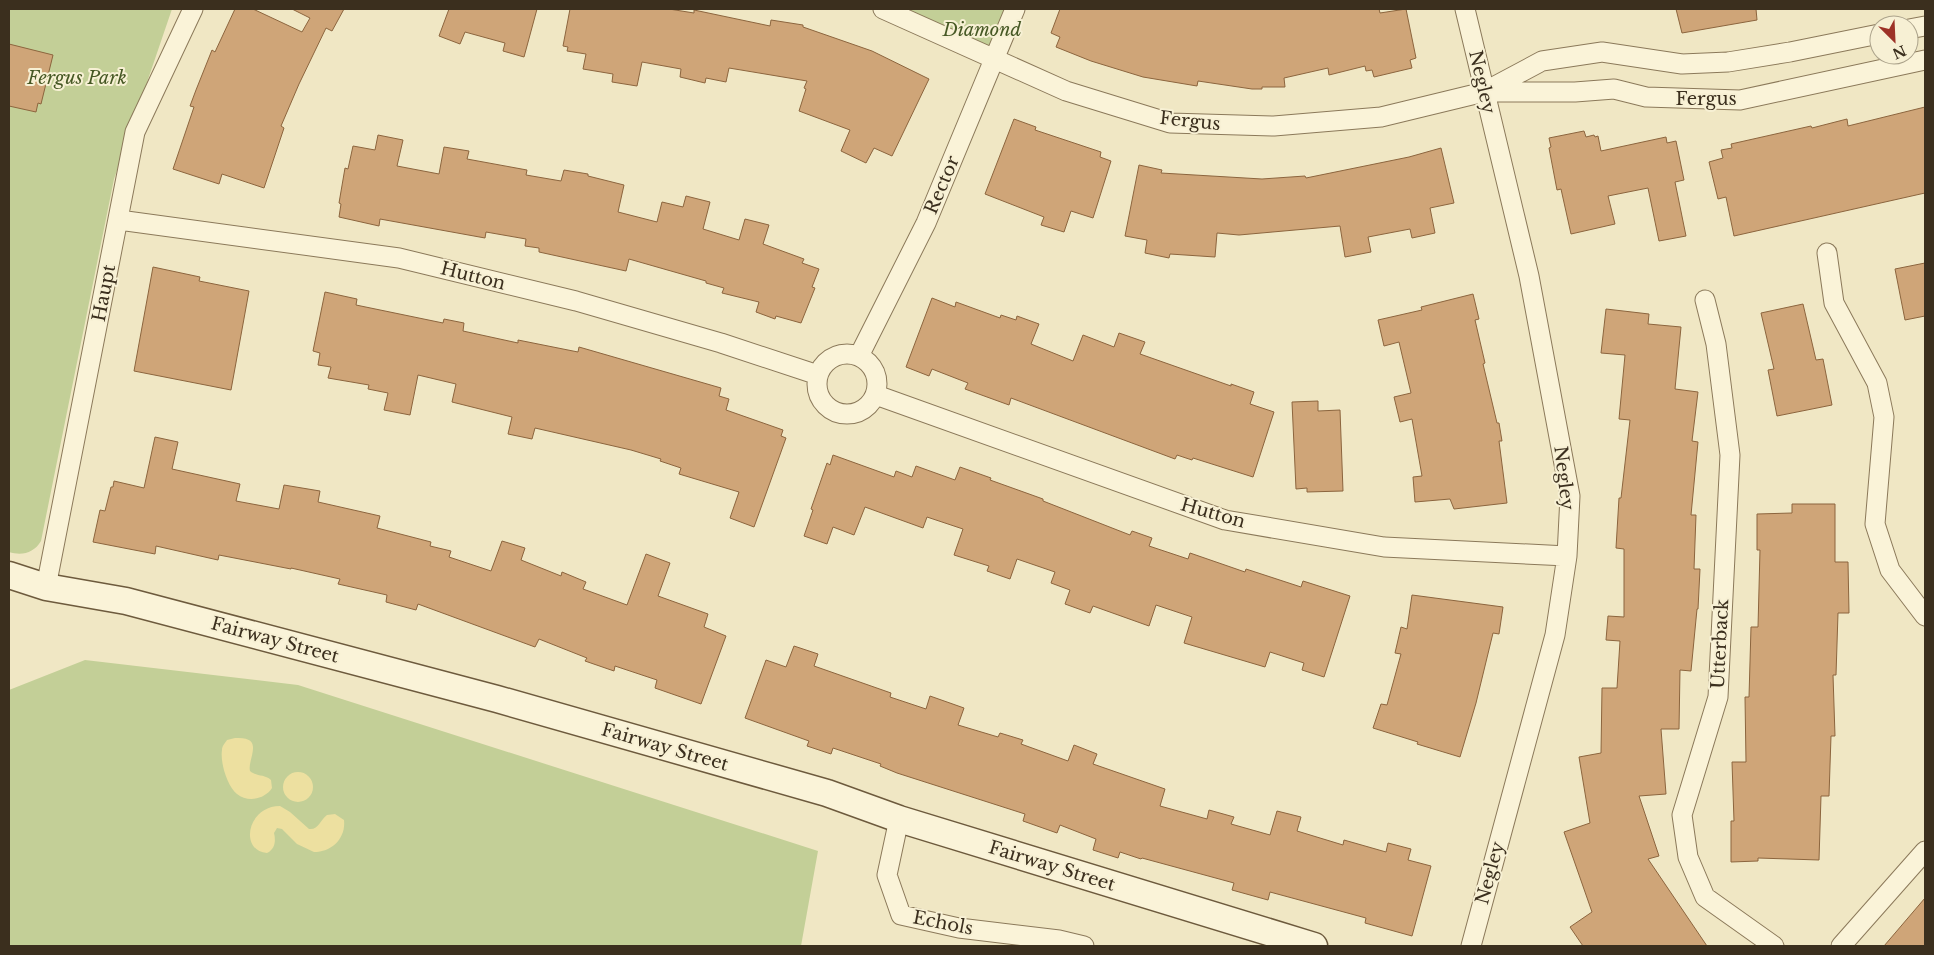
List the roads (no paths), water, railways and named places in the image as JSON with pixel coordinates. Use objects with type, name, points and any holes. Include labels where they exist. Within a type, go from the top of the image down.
[{"type":"street","name":"Haupt","points":[[46,586],[135,132],[193,9]]},
{"type":"street","name":"Fergus","points":[[884,9],[1066,91],[1170,123],[1274,126],[1380,117],[1484,92],[1567,92],[1614,89],[1646,98],[1740,100],[1925,60]]},
{"type":"street","name":"Rector","points":[[859,356],[926,223],[1015,9]]},
{"type":"street","name":"Negley","points":[[1465,9],[1529,276],[1570,496],[1568,556],[1555,635],[1471,946]]},
{"type":"street","name":"Fergus","points":[[1484,92],[1542,61],[1602,52],[1682,64],[1728,62],[1869,36]]},
{"type":"street","name":"Hutton","points":[[119,220],[399,258],[576,301],[721,343],[818,375]]},
{"type":"street","points":[[1828,253],[1834,303],[1877,383],[1884,417],[1875,524],[1890,570],[1925,616]]},
{"type":"street","name":"Utterback","points":[[1705,300],[1716,344],[1730,456],[1718,697],[1682,815],[1688,857],[1705,897],[1774,946]]},
{"type":"street","points":[[847,354],[859,356],[868,361],[874,368],[877,376],[876,395],[863,409],[853,413],[833,410],[824,404],[819,395],[816,385],[818,375],[828,361],[836,356],[847,354]]},
{"type":"street","name":"Hutton","points":[[876,395],[1225,520],[1384,547],[1568,556]]},
{"type":"street","name":"Fairway Street","points":[[9,575],[46,586],[126,601],[497,698],[827,793],[899,819],[1314,946]]},
{"type":"street","name":"Echols","points":[[899,819],[887,875],[901,916],[958,928],[1059,940],[1084,946]]},
{"type":"street","points":[[1841,946],[1925,851]]},
{"type":"park label","name":"Diamond","points":[[982,30]]},
{"type":"park label","name":"Fergus Park","points":[[77,78]]}]
